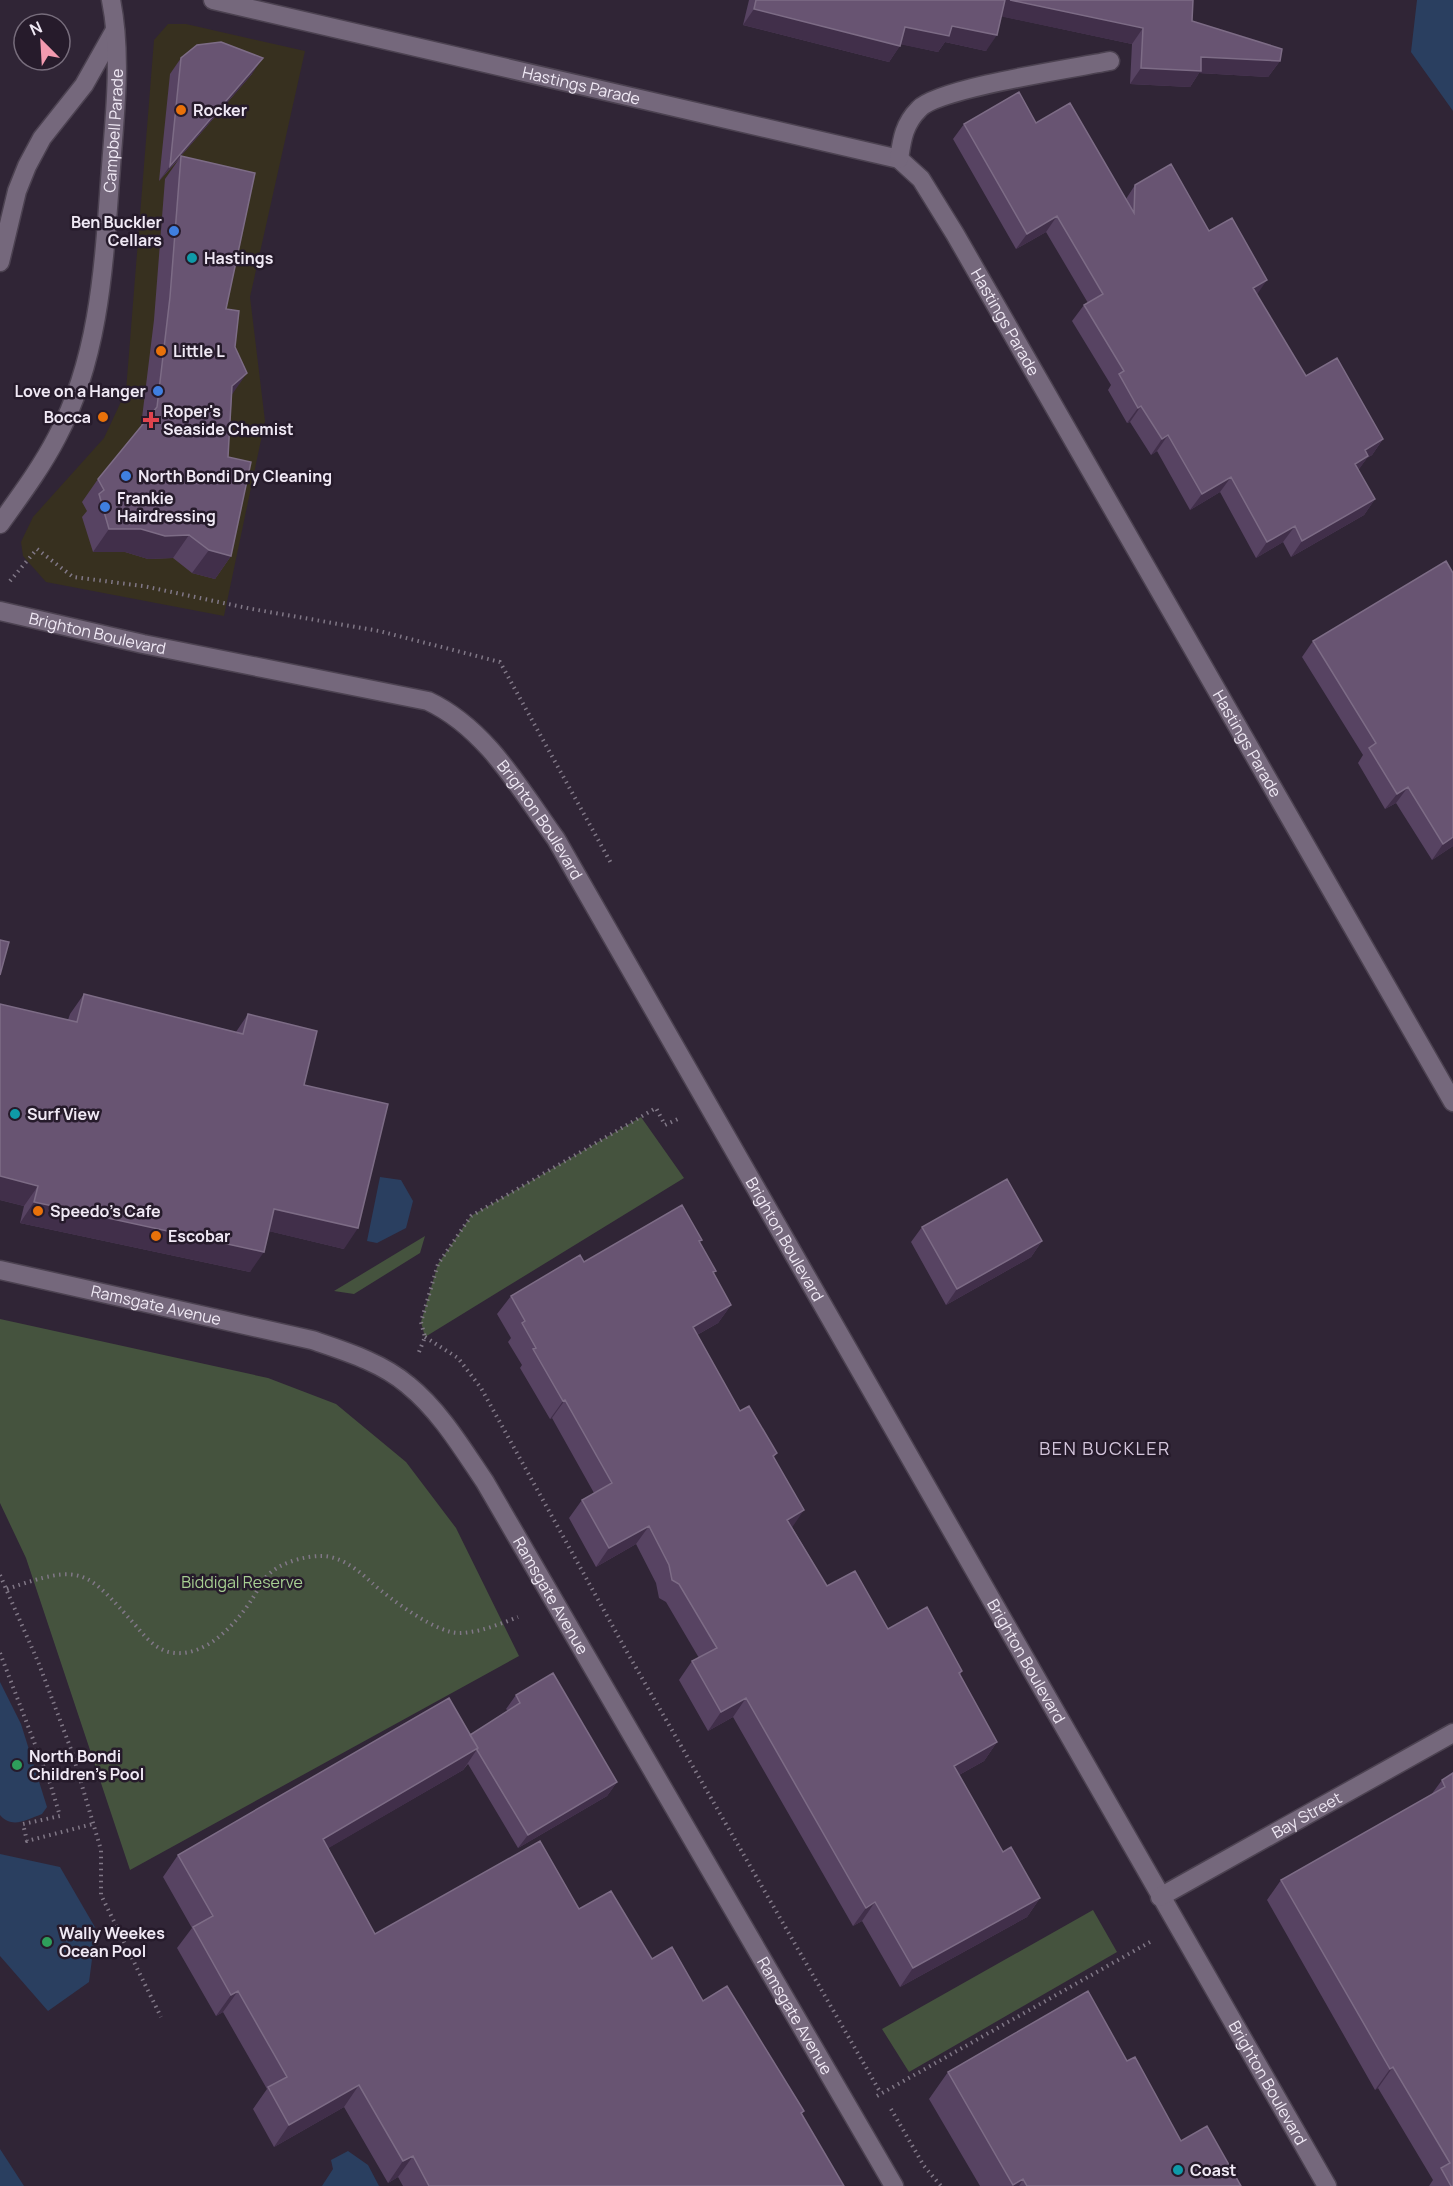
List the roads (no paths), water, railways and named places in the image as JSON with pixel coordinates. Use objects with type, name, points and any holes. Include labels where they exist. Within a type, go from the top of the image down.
[{"type":"street","name":"Campbell Parade","points":[[0,524],[58,436],[81,380],[97,316],[117,86],[116,28],[111,0]]},
{"type":"street","name":"Hastings Parade","points":[[213,0],[899,159],[921,179],[955,234],[1453,1102]]},
{"type":"street","points":[[0,262],[17,191],[27,166],[42,138],[84,85],[116,28]]},
{"type":"street","points":[[899,159],[903,130],[920,107],[954,92],[1110,61]]},
{"type":"street","name":"Brighton Boulevard","points":[[0,611],[143,644],[428,701],[450,712],[470,727],[504,767],[556,839],[1327,2186]]},
{"type":"street","name":"Ramsgate Avenue","points":[[0,1270],[312,1340],[356,1355],[407,1384],[450,1429],[485,1482],[891,2184]]},
{"type":"street","name":"Bay Street","points":[[1160,1897],[1453,1733]]},
{"type":"water","points":[[1417,0],[1453,0],[1453,111],[1411,52]]},
{"type":"water","points":[[380,1177],[401,1180],[413,1201],[406,1228],[377,1243],[367,1241]]},
{"type":"water","name":"North Bondi Children's Pool","points":[[0,1682],[21,1724],[47,1807],[42,1814],[20,1822],[9,1822],[0,1815]]},
{"type":"water","name":"Wally Weekes Ocean Pool","points":[[0,1854],[60,1867],[96,1929],[89,1982],[48,2011],[0,1956]]},
{"type":"water","points":[[0,2149],[24,2186],[0,2186]]},
{"type":"water","points":[[348,2151],[368,2165],[379,2186],[322,2186],[333,2169],[331,2160]]},
{"type":"place","name":"Rocker","points":[[181,110]]},
{"type":"place","name":"Ben Buckler Cellars","points":[[174,231]]},
{"type":"place","name":"Hastings","points":[[192,258]]},
{"type":"place","name":"Little L","points":[[161,351]]},
{"type":"place","name":"Love on a Hanger","points":[[158,391]]},
{"type":"place","name":"Bocca","points":[[103,417]]},
{"type":"place","name":"Roper's Seaside Chemist","points":[[151,420]]},
{"type":"place","name":"North Bondi Dry Cleaning","points":[[126,476]]},
{"type":"place","name":"Frankie Hairdressing","points":[[105,507]]},
{"type":"place","name":"Surf View","points":[[15,1114]]},
{"type":"place","name":"Speedo's Cafe","points":[[38,1211]]},
{"type":"place","name":"Escobar","points":[[156,1236]]},
{"type":"place","name":"North Bondi Children's Pool","points":[[17,1765]]},
{"type":"place","name":"Wally Weekes Ocean Pool","points":[[47,1942]]},
{"type":"place","name":"Coast","points":[[1178,2170]]},
{"type":"district","name":"BEN BUCKLER","points":[[1105,1448]]},
{"type":"park label","name":"Biddigal Reserve","points":[[242,1582]]}]
